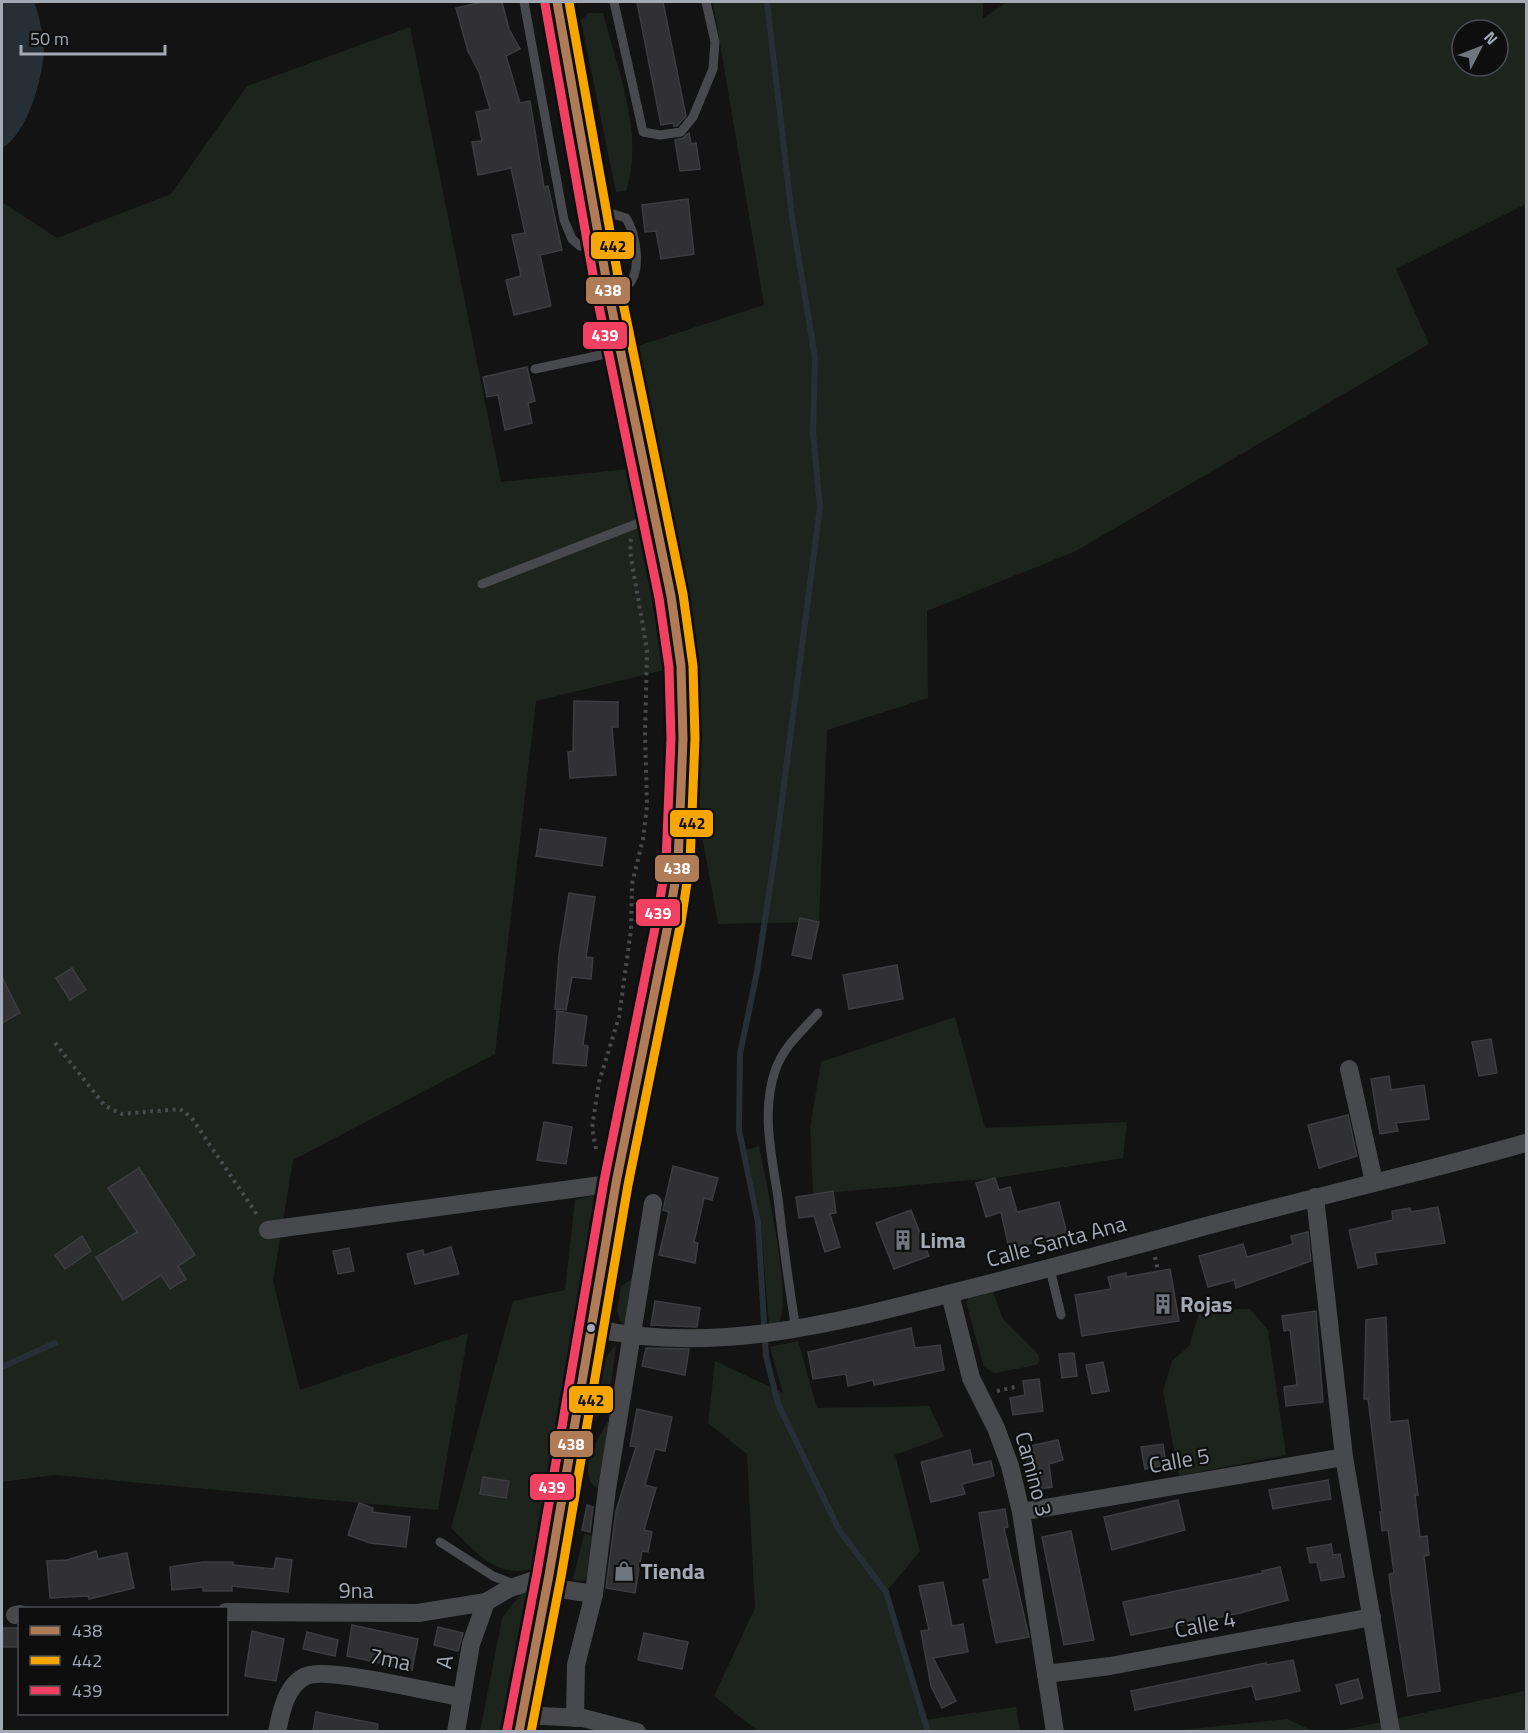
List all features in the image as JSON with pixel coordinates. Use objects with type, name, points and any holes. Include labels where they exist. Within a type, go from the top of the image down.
[{"type":"highway","points":[[520,1723],[538,1582],[592,1328],[616,1183],[642,1064],[678,863],[683,739],[681,666],[671,596],[609,295],[561,2]]},
{"type":"street","points":[[1349,1069],[1374,1182]]},
{"type":"street","name":"Calle Santa Ana","points":[[592,1328],[631,1337],[695,1340],[790,1330],[1050,1269],[1315,1197],[1527,1143]]},
{"type":"street","points":[[268,1230],[616,1183]]},
{"type":"street","points":[[1315,1197],[1344,1456],[1391,1731]]},
{"type":"street","points":[[575,1718],[576,1665],[594,1594],[653,1203]]},
{"type":"street","name":"Camino 3","points":[[950,1294],[971,1378],[996,1428],[1010,1466],[1021,1512],[1055,1731]]},
{"type":"street","name":"Calle 5","points":[[1021,1512],[1344,1456]]},
{"type":"street","points":[[538,1582],[594,1594]]},
{"type":"street","name":"9na","points":[[228,1612],[418,1613],[486,1602],[538,1582]]},
{"type":"street","name":"A","points":[[456,1731],[471,1644],[486,1602]]},
{"type":"street","name":"Calle 4","points":[[1046,1674],[1110,1666],[1372,1617]]},
{"type":"street","name":"7ma","points":[[277,1731],[284,1704],[294,1684],[307,1675],[356,1676],[462,1697]]},
{"type":"street","points":[[520,1723],[575,1718],[637,1731]]},
{"type":"lane","points":[[524,2],[564,220],[572,239],[580,246],[598,231]]},
{"type":"lane","points":[[614,2],[643,132],[660,135],[681,132],[693,117],[713,69],[715,42],[706,2]]},
{"type":"lane","points":[[535,369],[622,351]]},
{"type":"lane","points":[[482,584],[655,519]]},
{"type":"lane","points":[[790,1330],[769,1134],[769,1107],[774,1072],[785,1049],[818,1013]]},
{"type":"lane","points":[[1050,1269],[1061,1315]]},
{"type":"lane","points":[[440,1542],[494,1576],[538,1582]]},
{"type":"path","points":[[616,1183],[604,1168],[596,1149],[592,1128],[598,1082],[619,1017],[627,970],[632,884],[643,839],[647,806],[645,734],[647,650],[630,552],[631,540],[635,531],[655,519]]},
{"type":"path","points":[[55,1043],[105,1106],[122,1114],[162,1108],[180,1109],[191,1117],[268,1230]]},
{"type":"shaded area","points":[[2,2],[34,2],[41,26],[44,52],[40,77],[26,119],[11,141],[2,148]]},
{"type":"shaded area","points":[[713,2],[983,2],[983,18],[1007,2],[1526,2],[1526,204],[1396,269],[1429,344],[1076,551],[927,611],[928,698],[827,730],[819,922],[718,924],[697,808],[681,666],[536,701],[495,1054],[293,1160],[273,1281],[300,1390],[468,1333],[438,1510],[54,1475],[2,1482],[2,202],[57,238],[171,194],[247,86],[410,27],[501,482],[639,468],[622,351],[764,305]]},
{"type":"shaded area","points":[[588,13],[603,13],[627,101],[632,147],[631,169],[626,191],[616,192],[581,21]]},
{"type":"shaded area","points":[[955,1017],[985,1128],[1127,1122],[1123,1158],[995,1178],[813,1194],[810,1128],[821,1062]]},
{"type":"shaded area","points":[[759,1146],[777,1239],[783,1292],[782,1312],[778,1325],[769,1326],[761,1222],[746,1150]]},
{"type":"shaded area","points":[[596,1195],[602,1197],[542,1566],[514,1571],[491,1564],[451,1528],[513,1301],[565,1290],[575,1200]]},
{"type":"shaded area","points":[[634,1278],[626,1325],[620,1321],[617,1310],[621,1286]]},
{"type":"shaded area","points":[[989,1290],[993,1292],[1003,1319],[1038,1354],[1040,1361],[1036,1365],[995,1373],[984,1367],[966,1302],[969,1297]]},
{"type":"shaded area","points":[[1250,1309],[1268,1330],[1286,1455],[1179,1476],[1163,1391],[1172,1361],[1189,1346],[1200,1310]]},
{"type":"shaded area","points":[[798,1341],[817,1408],[929,1406],[944,1437],[895,1455],[920,1551],[886,1592],[924,1720],[1016,1707],[1020,1731],[758,1731],[714,1696],[755,1608],[747,1454],[708,1423],[715,1361],[783,1393],[770,1347]]},
{"type":"shaded area","points":[[616,1345],[611,1387],[591,1431],[599,1373],[603,1362]]},
{"type":"shaded area","points":[[608,1421],[610,1433],[597,1489],[588,1474],[588,1465],[594,1447]]},
{"type":"shaded area","points":[[584,1534],[598,1537],[587,1580],[576,1581],[573,1579]]},
{"type":"shaded area","points":[[533,1589],[512,1731],[480,1732],[502,1618],[522,1592]]},
{"type":"shaded area","points":[[1524,1691],[1525,1731],[1335,1732]]},
{"type":"shaded area","points":[[1287,1719],[1313,1731],[1171,1731]]},
{"type":"building","points":[[482,2],[502,2],[509,29],[520,49],[506,56],[520,103],[530,101],[544,187],[548,186],[562,250],[540,255],[551,306],[514,315],[506,280],[521,276],[512,235],[525,233],[511,168],[478,175],[472,142],[482,141],[476,112],[490,109],[479,72],[468,51],[456,8]]},
{"type":"building","points":[[637,2],[663,2],[686,116],[677,126],[673,123],[661,125]]},
{"type":"building","points":[[689,133],[691,144],[696,143],[700,169],[680,171],[675,140]]},
{"type":"building","points":[[688,199],[694,254],[661,259],[656,231],[645,232],[642,205]]},
{"type":"building","points":[[527,367],[535,401],[528,403],[532,423],[505,430],[498,395],[487,397],[483,377]]},
{"type":"building","points":[[574,701],[618,702],[618,727],[612,727],[616,775],[570,778],[568,752],[573,751]]},
{"type":"building","points":[[540,829],[606,838],[602,866],[536,856]]},
{"type":"building","points":[[569,893],[595,897],[586,957],[593,958],[591,979],[572,977],[566,1010],[555,1009],[559,954]]},
{"type":"building","points":[[800,918],[819,922],[811,959],[792,955]]},
{"type":"building","points":[[897,965],[903,999],[849,1009],[843,975]]},
{"type":"building","points":[[72,968],[86,990],[70,1000],[56,978]]},
{"type":"building","points":[[2,977],[20,1013],[2,1023]]},
{"type":"building","points":[[557,1011],[587,1016],[583,1045],[588,1046],[586,1066],[553,1063]]},
{"type":"building","points":[[1491,1039],[1497,1073],[1479,1076],[1472,1042]]},
{"type":"building","points":[[1389,1076],[1391,1090],[1424,1085],[1429,1119],[1396,1123],[1398,1131],[1380,1134],[1371,1079]]},
{"type":"building","points":[[1348,1115],[1357,1156],[1319,1168],[1308,1125]]},
{"type":"building","points":[[544,1122],[572,1127],[566,1164],[537,1160]]},
{"type":"building","points":[[673,1166],[718,1178],[712,1200],[704,1198],[694,1242],[698,1243],[695,1263],[659,1255],[669,1212],[663,1210]]},
{"type":"building","points":[[139,1168],[195,1255],[178,1266],[186,1279],[170,1289],[161,1275],[123,1300],[96,1257],[137,1232],[108,1188]]},
{"type":"building","points":[[995,1178],[999,1190],[1010,1187],[1017,1212],[1059,1202],[1068,1238],[1034,1246],[1033,1243],[1009,1248],[1001,1212],[986,1217],[976,1183]]},
{"type":"building","points":[[833,1191],[836,1213],[830,1214],[840,1247],[825,1252],[814,1216],[799,1218],[796,1197]]},
{"type":"building","points":[[1438,1207],[1445,1243],[1375,1253],[1377,1264],[1358,1268],[1349,1230],[1393,1220],[1392,1211],[1410,1208],[1411,1212]]},
{"type":"building","name":"Lima","points":[[911,1210],[929,1256],[894,1269],[876,1223]]},
{"type":"building","points":[[1308,1232],[1311,1261],[1236,1288],[1234,1280],[1208,1287],[1199,1256],[1243,1244],[1247,1257],[1293,1244],[1291,1236]]},
{"type":"building","points":[[82,1236],[91,1251],[65,1269],[55,1255]]},
{"type":"building","points":[[451,1247],[459,1274],[415,1284],[407,1254],[423,1250],[424,1255]]},
{"type":"building","points":[[349,1248],[354,1271],[338,1274],[333,1251]]},
{"type":"building","points":[[1170,1269],[1179,1321],[1082,1336],[1075,1295],[1111,1289],[1108,1277],[1126,1273],[1126,1277]]},
{"type":"building","points":[[655,1301],[700,1308],[697,1327],[651,1325]]},
{"type":"building","points":[[1316,1311],[1323,1402],[1286,1406],[1284,1387],[1297,1385],[1290,1330],[1284,1331],[1282,1316]]},
{"type":"building","points":[[1386,1317],[1390,1422],[1408,1420],[1418,1495],[1415,1495],[1420,1537],[1427,1536],[1429,1555],[1424,1556],[1440,1691],[1408,1696],[1391,1592],[1389,1574],[1394,1573],[1388,1530],[1382,1531],[1380,1512],[1382,1512],[1368,1399],[1364,1399],[1366,1320]]},
{"type":"building","points":[[911,1328],[915,1348],[940,1345],[944,1370],[874,1385],[873,1380],[848,1386],[846,1374],[813,1379],[808,1352]]},
{"type":"building","points":[[646,1348],[689,1349],[685,1375],[642,1366]]},
{"type":"building","points":[[1074,1353],[1077,1376],[1062,1378],[1059,1354]]},
{"type":"building","points":[[1103,1362],[1109,1391],[1092,1394],[1086,1365]]},
{"type":"building","points":[[1039,1379],[1043,1411],[1013,1415],[1010,1398],[1025,1395],[1023,1381]]},
{"type":"building","points":[[637,1409],[672,1417],[665,1451],[655,1449],[645,1485],[656,1488],[644,1530],[652,1532],[648,1552],[642,1551],[635,1593],[606,1588],[616,1511],[636,1447],[630,1446]]},
{"type":"building","points":[[1058,1440],[1063,1460],[1049,1464],[1052,1487],[1032,1490],[1025,1447]]},
{"type":"building","points":[[1163,1444],[1166,1465],[1145,1469],[1141,1447]]},
{"type":"building","points":[[970,1450],[973,1465],[991,1461],[994,1476],[962,1484],[965,1494],[931,1502],[921,1462]]},
{"type":"building","points":[[483,1477],[509,1481],[506,1498],[480,1494]]},
{"type":"building","points":[[1328,1480],[1331,1499],[1273,1509],[1269,1490]]},
{"type":"building","points":[[1178,1500],[1185,1530],[1112,1550],[1104,1517]]},
{"type":"building","points":[[359,1503],[373,1508],[372,1512],[410,1517],[406,1547],[370,1543],[348,1535]]},
{"type":"building","points":[[587,1505],[593,1507],[590,1532],[582,1530]]},
{"type":"building","points":[[1005,1509],[1008,1527],[1004,1528],[1029,1637],[996,1643],[983,1580],[990,1579],[979,1513]]},
{"type":"building","points":[[1071,1531],[1094,1640],[1064,1645],[1042,1537]]},
{"type":"building","points":[[1331,1544],[1333,1555],[1340,1554],[1344,1577],[1321,1581],[1317,1562],[1310,1563],[1307,1548]]},
{"type":"building","points":[[96,1551],[98,1559],[127,1553],[134,1588],[89,1599],[88,1596],[50,1598],[47,1561],[67,1560]]},
{"type":"building","points":[[276,1558],[292,1560],[288,1592],[232,1586],[232,1591],[203,1591],[203,1587],[172,1590],[170,1567],[203,1562],[233,1562],[233,1565],[274,1569]]},
{"type":"building","points":[[1280,1567],[1288,1600],[1240,1613],[1131,1635],[1123,1602],[1263,1573],[1262,1571]]},
{"type":"building","points":[[943,1582],[952,1626],[963,1624],[968,1652],[933,1658],[956,1701],[942,1708],[931,1686],[921,1631],[929,1630],[919,1586]]},
{"type":"building","points":[[352,1625],[418,1639],[412,1670],[347,1656]]},
{"type":"building","points":[[438,1627],[463,1633],[458,1651],[434,1645]]},
{"type":"building","points":[[3,1628],[18,1628],[18,1647],[3,1647]]},
{"type":"building","points":[[252,1631],[284,1639],[276,1681],[245,1676]]},
{"type":"building","points":[[307,1632],[338,1640],[335,1656],[303,1649]]},
{"type":"building","points":[[644,1633],[688,1642],[682,1669],[638,1660]]},
{"type":"building","points":[[1293,1660],[1300,1691],[1256,1700],[1252,1686],[1135,1710],[1131,1691],[1266,1663],[1266,1665]]},
{"type":"building","points":[[1358,1679],[1363,1698],[1341,1704],[1336,1685]]},
{"type":"building","points":[[316,1712],[378,1724],[377,1731],[313,1731]]},
{"type":"waterway","points":[[767,2],[792,217],[815,358],[813,433],[820,507],[775,854],[757,972],[740,1054],[739,1130],[758,1222],[766,1356],[778,1404],[839,1530],[886,1592],[928,1732]]},
{"type":"waterway","points":[[2,1367],[55,1343]]},
{"type":"transit line","name":"438","points":[[519,1732],[549,1575],[616,1183],[669,920],[678,863],[683,739],[681,666],[671,596],[609,295],[557,2]]},
{"type":"transit line","name":"442","points":[[531,1732],[561,1577],[628,1185],[681,922],[690,863],[695,739],[693,666],[683,594],[621,293],[569,2]]},
{"type":"transit line","name":"439","points":[[507,1730],[537,1573],[604,1181],[657,918],[666,862],[671,739],[669,667],[659,598],[597,297],[545,4]]},
{"type":"place","name":"Lima","points":[[903,1240]]},
{"type":"place","name":"Rojas","points":[[1163,1304]]},
{"type":"place","name":"Tienda","points":[[624,1571]]}]
